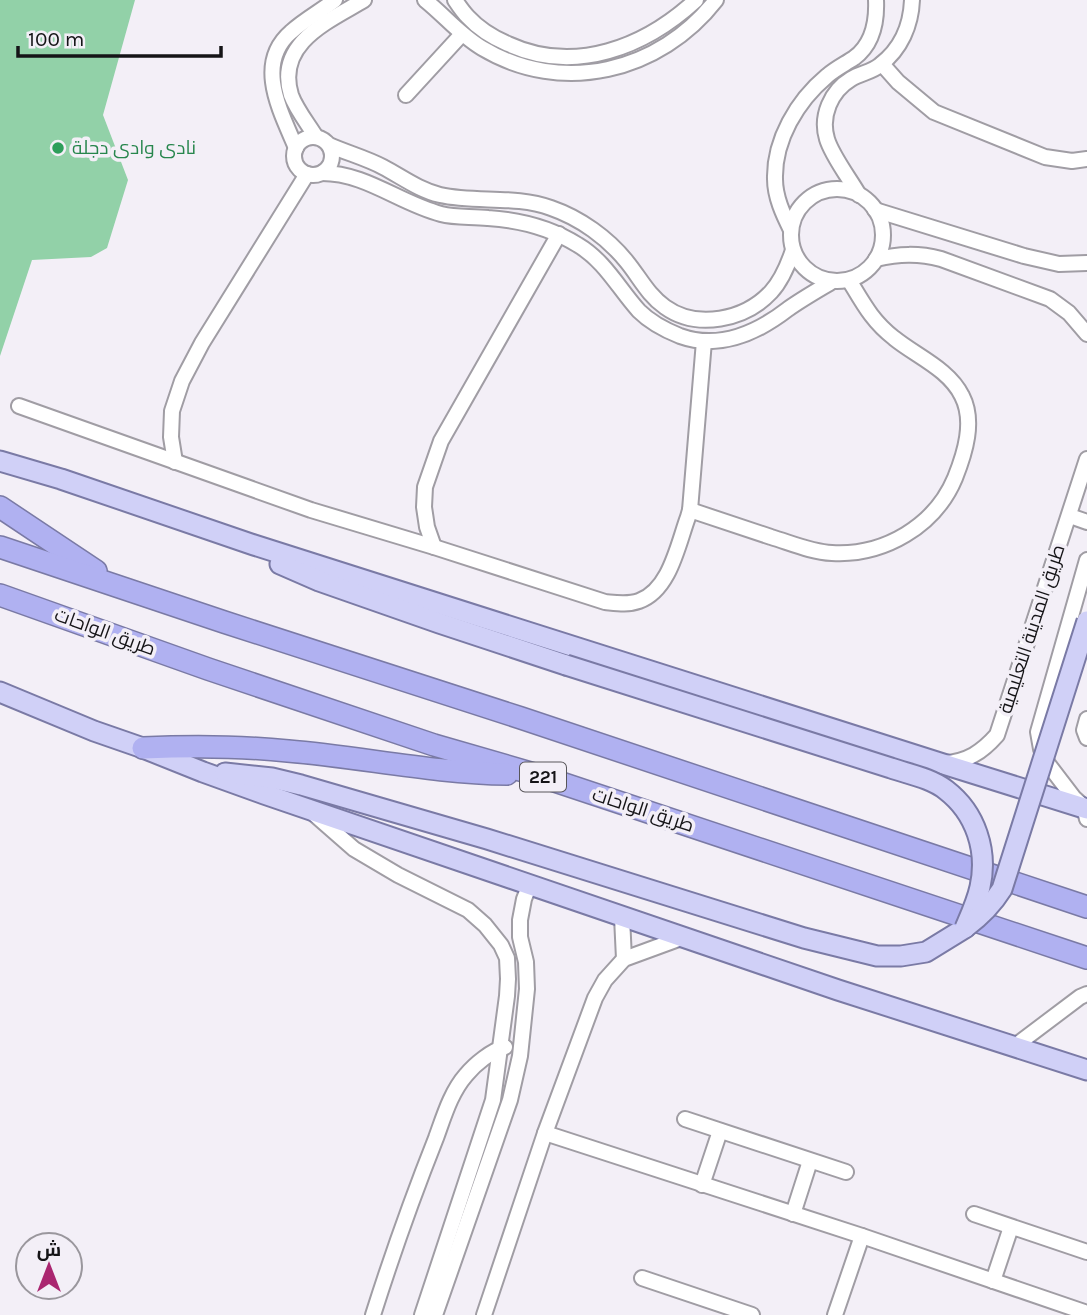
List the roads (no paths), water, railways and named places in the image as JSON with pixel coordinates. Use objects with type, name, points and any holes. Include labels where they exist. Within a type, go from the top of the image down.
[{"type":"highway","points":[[0,507],[121,587]]},
{"type":"highway","name":"221","points":[[0,547],[1087,907]]},
{"type":"highway","name":"طريق الواحات","points":[[0,595],[434,745],[534,774],[1087,958]]},
{"type":"highway","points":[[143,748],[260,749],[465,773],[534,774]]},
{"type":"main road","points":[[0,461],[1086,812]]},
{"type":"main road","points":[[254,545],[266,556],[284,566],[319,581],[566,665],[891,768],[945,789],[962,805],[976,827],[982,851],[980,888],[965,928]]},
{"type":"main road","points":[[203,772],[235,773],[301,785],[487,839],[804,938],[877,956],[926,953],[984,914],[1002,889],[1087,621]]},
{"type":"main road","points":[[0,692],[94,731],[308,809],[838,990],[1087,1070]]},
{"type":"street","points":[[296,148],[278,105],[271,73],[273,61],[288,33],[335,0]]},
{"type":"street","points":[[316,137],[292,97],[289,69],[293,55],[301,42],[312,32],[364,0]]},
{"type":"street","points":[[425,0],[462,34],[500,57],[519,65],[578,73],[617,67],[654,53],[698,21],[716,0]]},
{"type":"street","points":[[455,0],[470,19],[494,38],[523,51],[553,57],[576,57],[620,48],[661,29],[696,0]]},
{"type":"street","points":[[791,230],[797,211],[803,204],[820,192],[840,190],[859,195],[875,210],[882,223],[882,246],[876,260],[865,272],[849,280],[822,279],[804,268],[793,250],[791,230],[780,207],[775,181],[776,159],[792,118],[815,87],[866,46],[873,32],[876,0]]},
{"type":"street","points":[[859,195],[827,139],[825,122],[828,106],[837,91],[850,80],[882,64],[897,48],[912,13],[912,0]]},
{"type":"street","points":[[661,29],[669,34],[670,43]]},
{"type":"street","points":[[406,95],[462,34]]},
{"type":"street","points":[[882,64],[898,82],[934,112],[1045,157],[1072,161],[1087,159]]},
{"type":"street","points":[[793,250],[783,277],[761,302],[735,316],[715,320],[698,319],[667,308],[654,298],[617,250],[592,229],[565,213],[532,203],[465,199],[427,191],[316,137],[304,139],[294,154],[297,166],[314,173],[334,173],[360,179],[440,214],[517,221],[559,234],[582,247],[601,264],[640,312],[654,323],[686,338],[704,341],[753,332],[833,281]]},
{"type":"street","points":[[175,462],[171,437],[172,411],[182,381],[202,343],[314,173],[329,166],[329,145]]},
{"type":"street","points":[[418,206],[427,191]]},
{"type":"street","points":[[875,210],[1024,256],[1059,264],[1087,263]]},
{"type":"street","points":[[433,547],[424,507],[425,487],[441,441],[559,234]]},
{"type":"street","points":[[876,260],[909,254],[942,259],[1050,299],[1069,313],[1087,334]]},
{"type":"street","points":[[690,510],[808,549],[854,553],[877,548],[898,539],[926,520],[942,501],[964,451],[967,412],[963,397],[955,383],[893,337],[871,316],[849,280]]},
{"type":"street","points":[[640,312],[654,298]]},
{"type":"street","points":[[19,406],[311,510],[605,602],[630,603],[651,595],[661,585],[690,510],[704,341]]},
{"type":"street","name":"طريق المدينة التعليمية","points":[[940,763],[972,757],[986,747],[997,734],[1087,459]]},
{"type":"street","points":[[1069,516],[1087,522]]},
{"type":"street","name":"طريق المدينة التعليمية","points":[[1086,812],[1048,764],[1038,733],[1087,560]]},
{"type":"street","points":[[1087,719],[1084,730],[1087,738]]},
{"type":"street","points":[[308,809],[354,849],[398,876],[468,911],[485,925],[501,945],[507,958],[507,996],[493,1100],[435,1315]]},
{"type":"street","points":[[422,1315],[510,1100],[518,1070],[527,989],[520,920],[530,884]]},
{"type":"street","points":[[622,916],[624,959]]},
{"type":"street","points":[[484,1315],[545,1133],[595,998],[605,981],[624,959],[684,937]]},
{"type":"street","points":[[1015,1046],[1087,994]]},
{"type":"street","points":[[373,1315],[419,1180],[453,1095],[466,1074],[482,1060],[500,1048],[522,1041]]},
{"type":"street","points":[[685,1119],[846,1172]]},
{"type":"street","points":[[702,1185],[720,1131]]},
{"type":"street","points":[[545,1133],[862,1236],[1087,1313]]},
{"type":"street","points":[[793,1214],[810,1161]]},
{"type":"street","points":[[974,1214],[1087,1252]]},
{"type":"street","points":[[993,1281],[1011,1227]]},
{"type":"street","points":[[835,1315],[862,1236]]},
{"type":"street","points":[[642,1278],[752,1315]]},
{"type":"place","name":"نادى وادى دجلة","points":[[58,148]]}]
